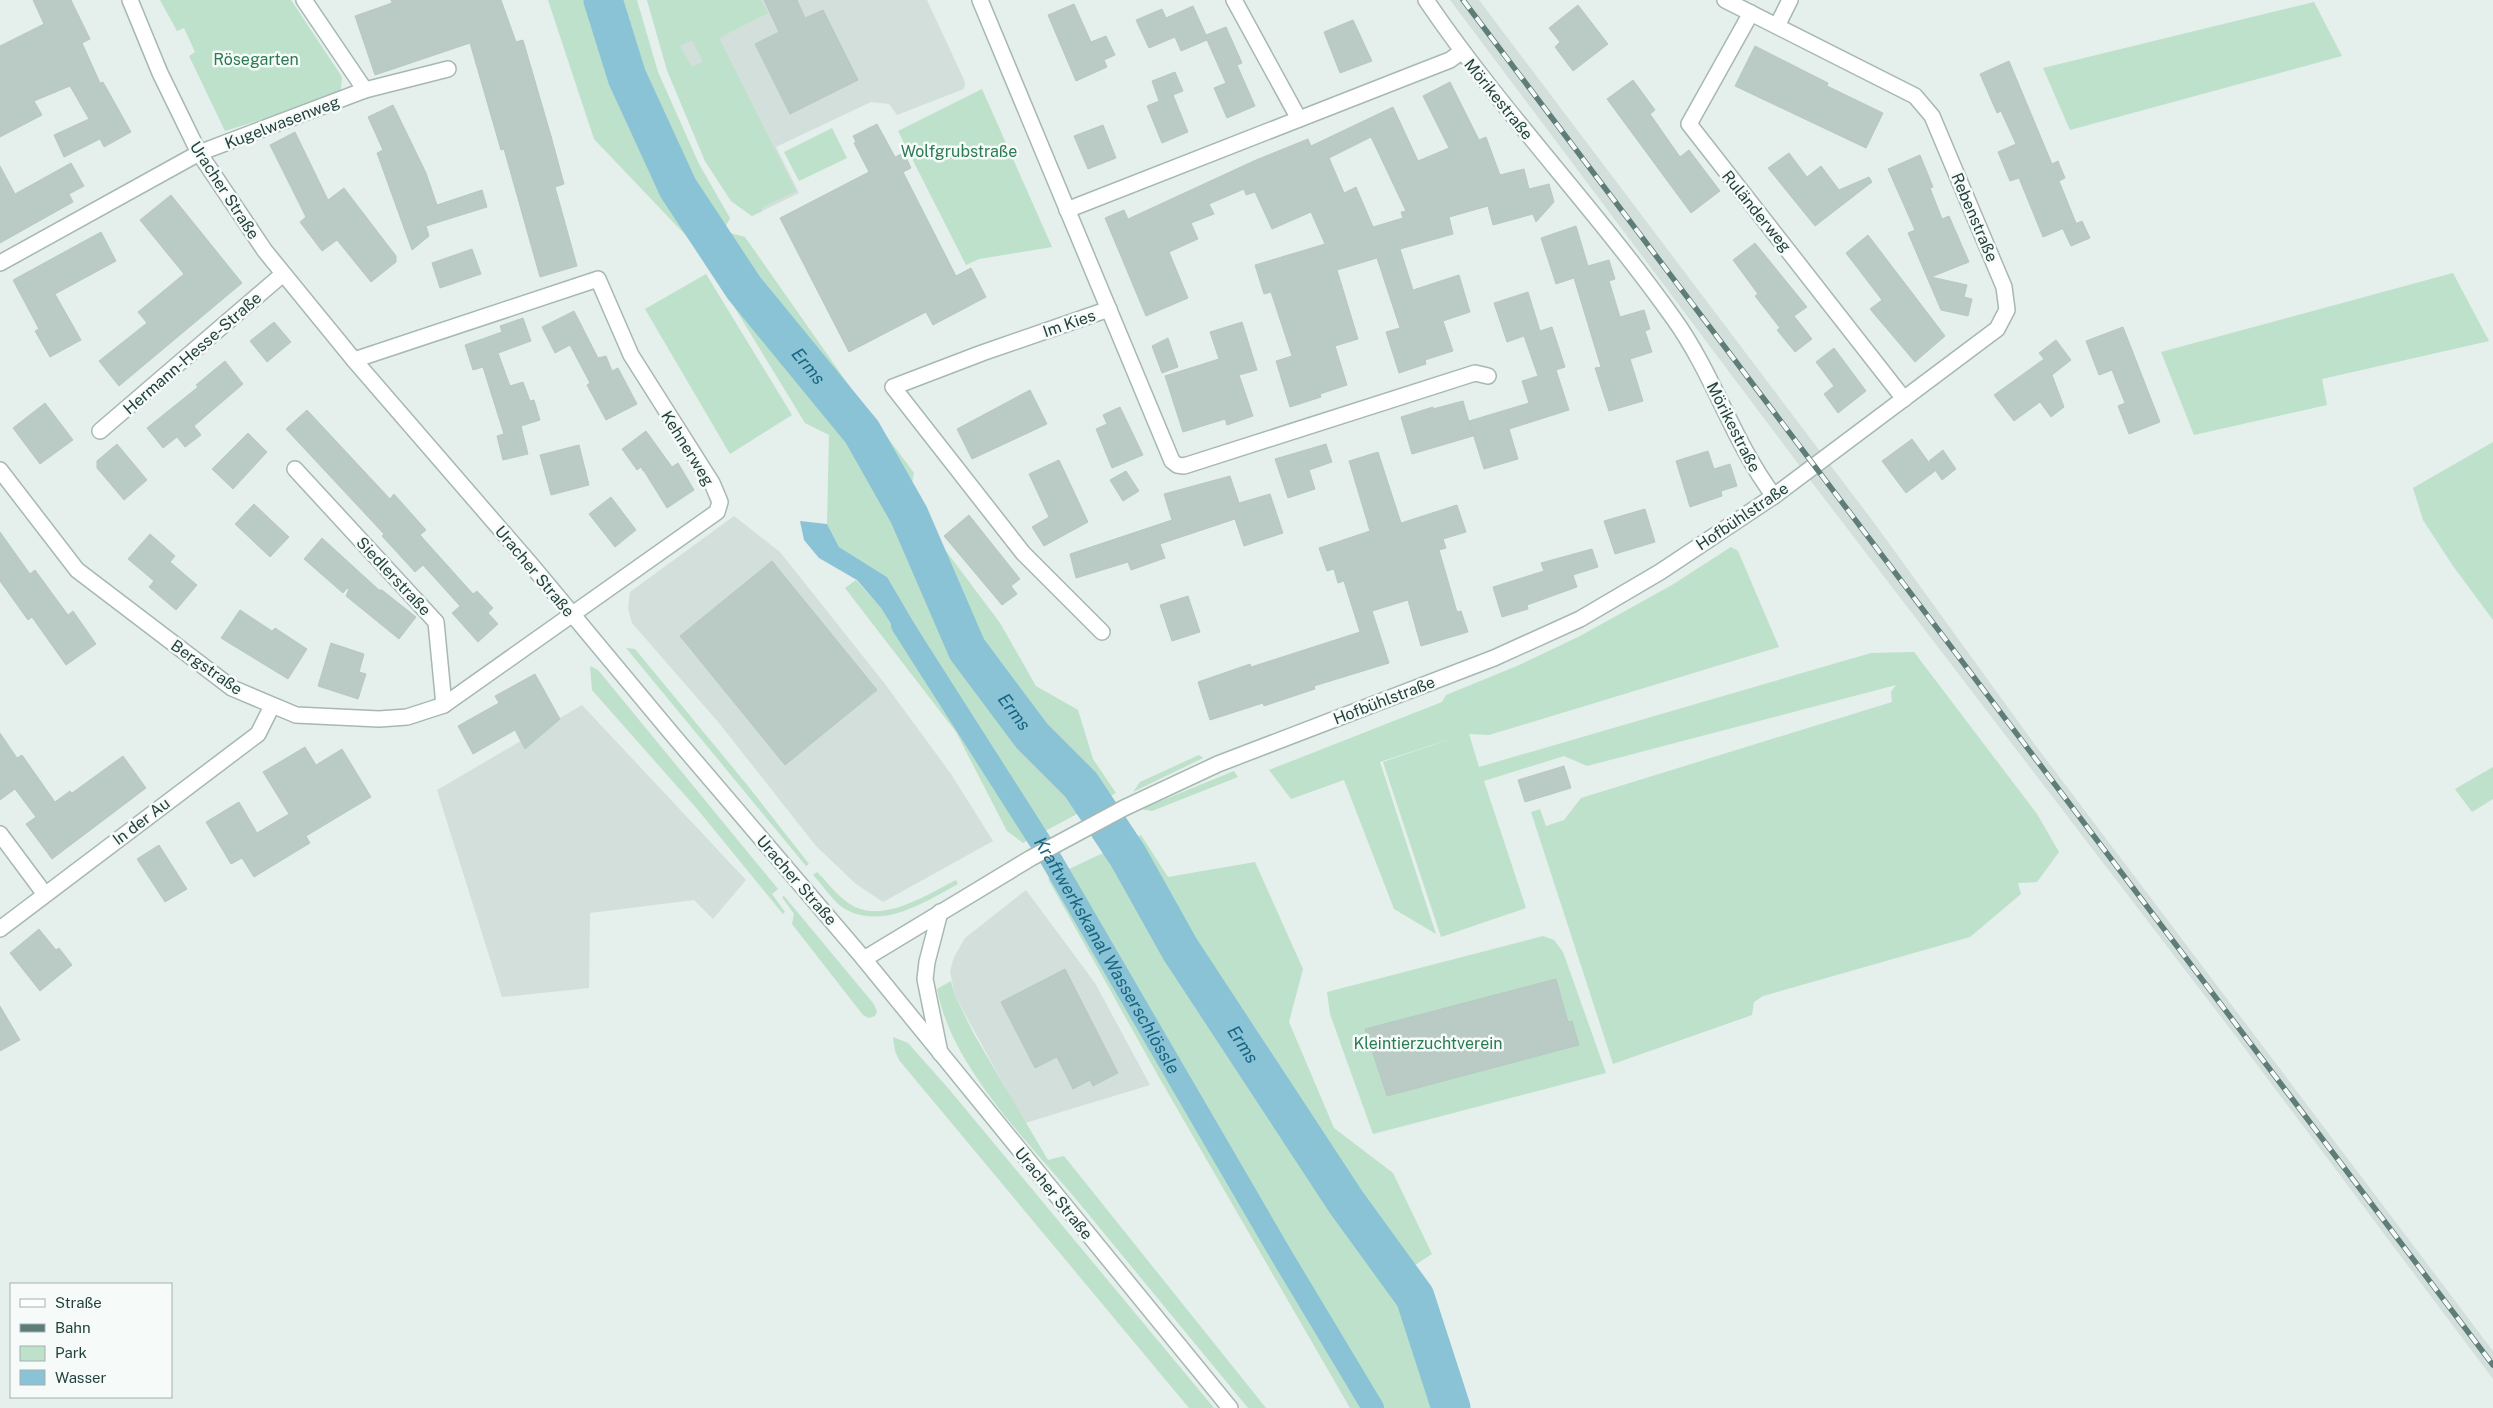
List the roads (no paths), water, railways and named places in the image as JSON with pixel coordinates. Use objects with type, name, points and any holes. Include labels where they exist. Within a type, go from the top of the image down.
[{"type":"street","name":"Uracher Straße","points":[[130,0],[160,73],[198,153],[241,219],[354,360],[533,567],[864,959],[1230,1408]]},
{"type":"street","points":[[304,0],[364,90]]},
{"type":"street","points":[[980,0],[1109,309]]},
{"type":"street","points":[[1234,0],[1299,119]]},
{"type":"street","points":[[1426,0],[1461,52]]},
{"type":"street","name":"Rebenstraße","points":[[1725,0],[1915,96],[1932,116],[2004,287],[2007,310],[1997,329],[1814,466]]},
{"type":"street","points":[[1777,26],[1790,0]]},
{"type":"street","name":"Ruländerweg","points":[[1751,13],[1689,124],[1904,400]]},
{"type":"street","name":"Mörikestraße","points":[[1067,210],[1433,66],[1461,52],[1587,207],[1678,324],[1718,393],[1754,467],[1774,496]]},
{"type":"street","name":"Kugelwasenweg","points":[[0,263],[198,153],[364,90],[448,69]]},
{"type":"street","name":"Hermann-Hesse-Straße","points":[[100,432],[284,274]]},
{"type":"street","name":"Kehnerweg","points":[[354,360],[598,279],[631,355],[712,483],[720,502],[717,512],[712,518],[572,614]]},
{"type":"street","name":"Im Kies","points":[[1102,632],[1024,553],[892,387],[957,362],[1109,309],[1172,461],[1177,465],[1184,466],[1475,373],[1488,376]]},
{"type":"street","name":"Hofbühlstraße","points":[[864,959],[1031,858],[1124,808],[1218,764],[1494,658],[1555,632],[1660,572],[1774,496],[1814,466]]},
{"type":"street","name":"Siedlerstraße","points":[[295,469],[436,622],[444,705]]},
{"type":"street","name":"Bergstraße","points":[[0,470],[77,570],[232,688],[296,715],[379,719],[407,717],[444,705],[572,614]]},
{"type":"street","name":"In der Au","points":[[0,928],[258,734],[272,706]]},
{"type":"street","points":[[0,834],[44,894]]},
{"type":"street","points":[[940,912],[927,962],[926,979],[940,1053]]},
{"type":"water","points":[[800,521],[827,524],[839,547],[887,577],[928,647],[910,654],[881,608],[857,580],[819,558],[804,540]]},
{"type":"waterway","name":"Erms","points":[[603,0],[627,77],[678,188],[744,288],[862,432],[909,515],[967,649],[1032,736],[1081,785],[1128,856],[1180,949],[1346,1202],[1415,1297],[1451,1408]]},
{"type":"waterway","name":"Kraftwerkskanal Wasserschlössle","points":[[902,625],[1048,854],[1280,1253],[1373,1408]]},
{"type":"railway","points":[[1463,0],[2493,1365]]},
{"type":"park label","name":"Rösegarten","points":[[256,59]]},
{"type":"park label","name":"Wolfgrubstraße","points":[[959,151]]},
{"type":"park label","name":"Kleintierzuchtverein","points":[[1428,1043]]}]
